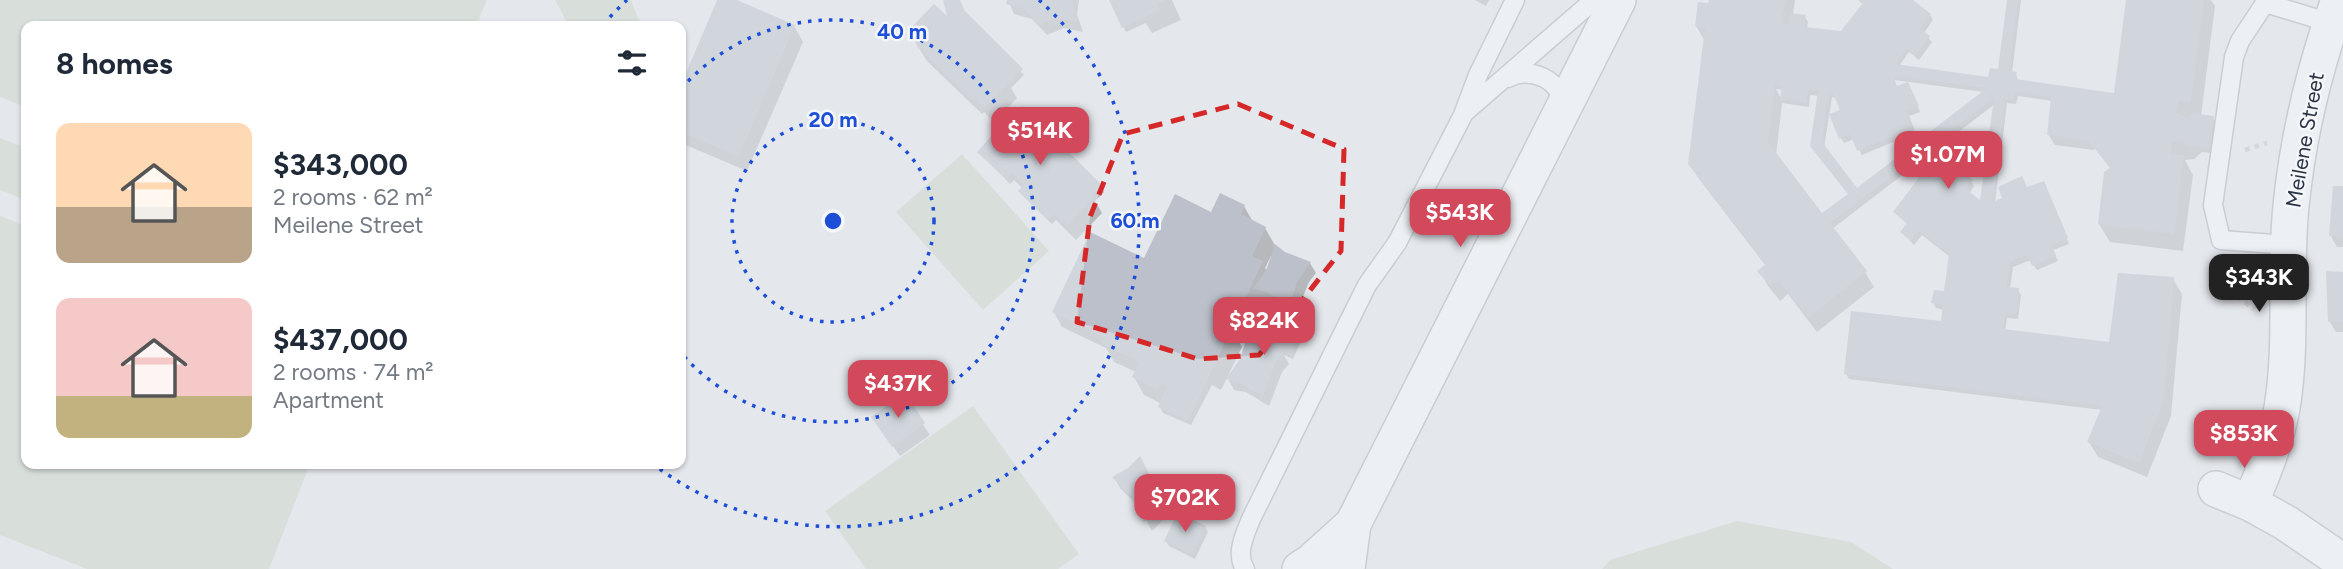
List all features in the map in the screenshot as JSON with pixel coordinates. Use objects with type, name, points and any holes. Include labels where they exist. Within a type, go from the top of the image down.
[{"type":"street","points":[[1347,569],[1353,524],[1561,111],[1610,2]]},
{"type":"street","name":"Meilene Street","points":[[2250,503],[2275,440],[2282,407],[2287,357],[2291,207],[2301,136],[2335,12]]},
{"type":"street","points":[[2216,489],[2250,503],[2286,523],[2343,562]]},
{"type":"street","points":[[1301,569],[1353,524]]},
{"type":"street","points":[[1301,569],[1323,569]]},
{"type":"lane","points":[[1245,569],[1241,548],[1251,519],[1367,285],[1398,243],[1462,115],[1478,75],[1515,0]]},
{"type":"lane","points":[[1462,115],[1499,83],[1610,2]]},
{"type":"lane","points":[[2289,245],[2221,240],[2213,205],[2234,57],[2240,41],[2265,3],[2335,12]]},
{"type":"lane","points":[[1499,83],[1522,73],[1541,77],[1557,89],[1561,96],[1561,111]]},
{"type":"path","points":[[2248,263],[2241,269],[2240,299],[2257,311]]},
{"type":"highlighted area","points":[[1238,104],[1344,149],[1341,251],[1259,355],[1198,359],[1077,322],[1090,217],[1123,134]]},
{"type":"green space","points":[[0,0],[487,0],[478,21],[21,21],[21,105],[0,97]]},
{"type":"green space","points":[[555,0],[631,0],[639,21],[566,21]]},
{"type":"green space","points":[[0,138],[21,146],[21,198],[0,190]]},
{"type":"green space","points":[[962,154],[1049,251],[983,310],[896,212]]},
{"type":"green space","points":[[0,216],[21,224],[21,469],[308,469],[269,569],[87,569],[0,535]]},
{"type":"green space","points":[[973,406],[1079,554],[1058,569],[866,569],[825,511]]},
{"type":"green space","points":[[1737,521],[1851,542],[1893,569],[1602,569],[1610,560]]},
{"type":"building","points":[[717,0],[737,0],[795,25],[739,157],[686,134],[686,73]]},
{"type":"building","points":[[943,0],[960,0],[964,10],[1023,69],[984,108],[975,98],[972,100],[916,45],[919,44],[907,32],[934,4],[947,16]]},
{"type":"building","points":[[1007,0],[1072,0],[1079,22],[1057,18],[1039,25],[1024,9],[1006,4]]},
{"type":"building","points":[[1109,0],[1167,0],[1157,4],[1160,10],[1122,28]]},
{"type":"building","points":[[1709,0],[1785,0],[1782,24],[1789,25],[1790,13],[1806,15],[1804,27],[1841,31],[1863,3],[1859,0],[1913,0],[1931,14],[1920,29],[1930,36],[1915,56],[1906,48],[1895,64],[1988,77],[1990,68],[1998,69],[2007,0],[2018,0],[2009,71],[2017,72],[2015,79],[2114,93],[2126,0],[2204,0],[2191,102],[2178,101],[2176,113],[2188,118],[2190,113],[2214,116],[2209,149],[2186,146],[2184,141],[2172,143],[2171,155],[2184,155],[2174,234],[2098,224],[2104,172],[2110,168],[2088,140],[2047,135],[2051,97],[2015,92],[2013,100],[2005,99],[1993,202],[2002,198],[1998,187],[2022,176],[2027,187],[2044,181],[2068,238],[2052,245],[2056,256],[2032,266],[2027,255],[2010,262],[2007,287],[2019,288],[2016,314],[2005,313],[2003,329],[2109,342],[2118,273],[2174,277],[2164,400],[2139,463],[2087,442],[2102,406],[1844,374],[1851,311],[1941,321],[1943,305],[1931,303],[1934,290],[1944,291],[1949,254],[1919,231],[1911,241],[1900,232],[1907,223],[1893,212],[1930,163],[1944,173],[1951,164],[1973,180],[1966,189],[1980,200],[1994,98],[1830,223],[1867,271],[1808,318],[1778,280],[1771,287],[1757,271],[1766,264],[1688,164],[1705,28],[1695,26],[1698,2],[1708,3]],"holes":[[[1893,76],[1987,88],[1857,188],[1822,142],[1829,93],[1833,93],[1840,110],[1829,114],[1839,139],[1850,134],[1857,151],[1914,128],[1907,111],[1919,106],[1908,82],[1897,86]],[[1775,85],[1782,86],[1780,98],[1807,103],[1808,90],[1818,91],[1810,146],[1848,194],[1822,213],[1768,142]]]},
{"type":"building","points":[[1022,106],[1102,185],[1093,195],[1095,197],[1067,226],[1054,214],[1048,220],[1018,191],[1024,185],[1012,173],[1007,180],[977,152],[1010,115]]},
{"type":"building","points":[[2333,186],[2343,186],[2343,237],[2329,236]]},
{"type":"building","points":[[1220,193],[1245,205],[1241,214],[1266,227],[1252,256],[1263,261],[1188,421],[1158,407],[1167,386],[1161,383],[1158,390],[1132,377],[1139,362],[1102,344],[1104,337],[1052,312],[1090,232],[1144,258],[1175,194],[1211,212]]},
{"type":"building","points":[[1275,244],[1285,252],[1311,262],[1297,282],[1289,307],[1265,291],[1253,289],[1267,268]]},
{"type":"building","points":[[2326,271],[2343,272],[2343,322],[2328,322]]},
{"type":"building","points":[[1276,319],[1302,331],[1290,355],[1265,343]]},
{"type":"building","points":[[1248,334],[1259,343],[1284,352],[1276,361],[1263,397],[1238,382],[1226,379],[1240,359]]},
{"type":"building","points":[[905,393],[925,423],[892,447],[871,417]]},
{"type":"building","points":[[1140,456],[1153,481],[1173,501],[1144,522],[1131,496],[1112,477],[1128,468]]},
{"type":"building","points":[[1178,512],[1206,526],[1192,555],[1164,541]]}]
